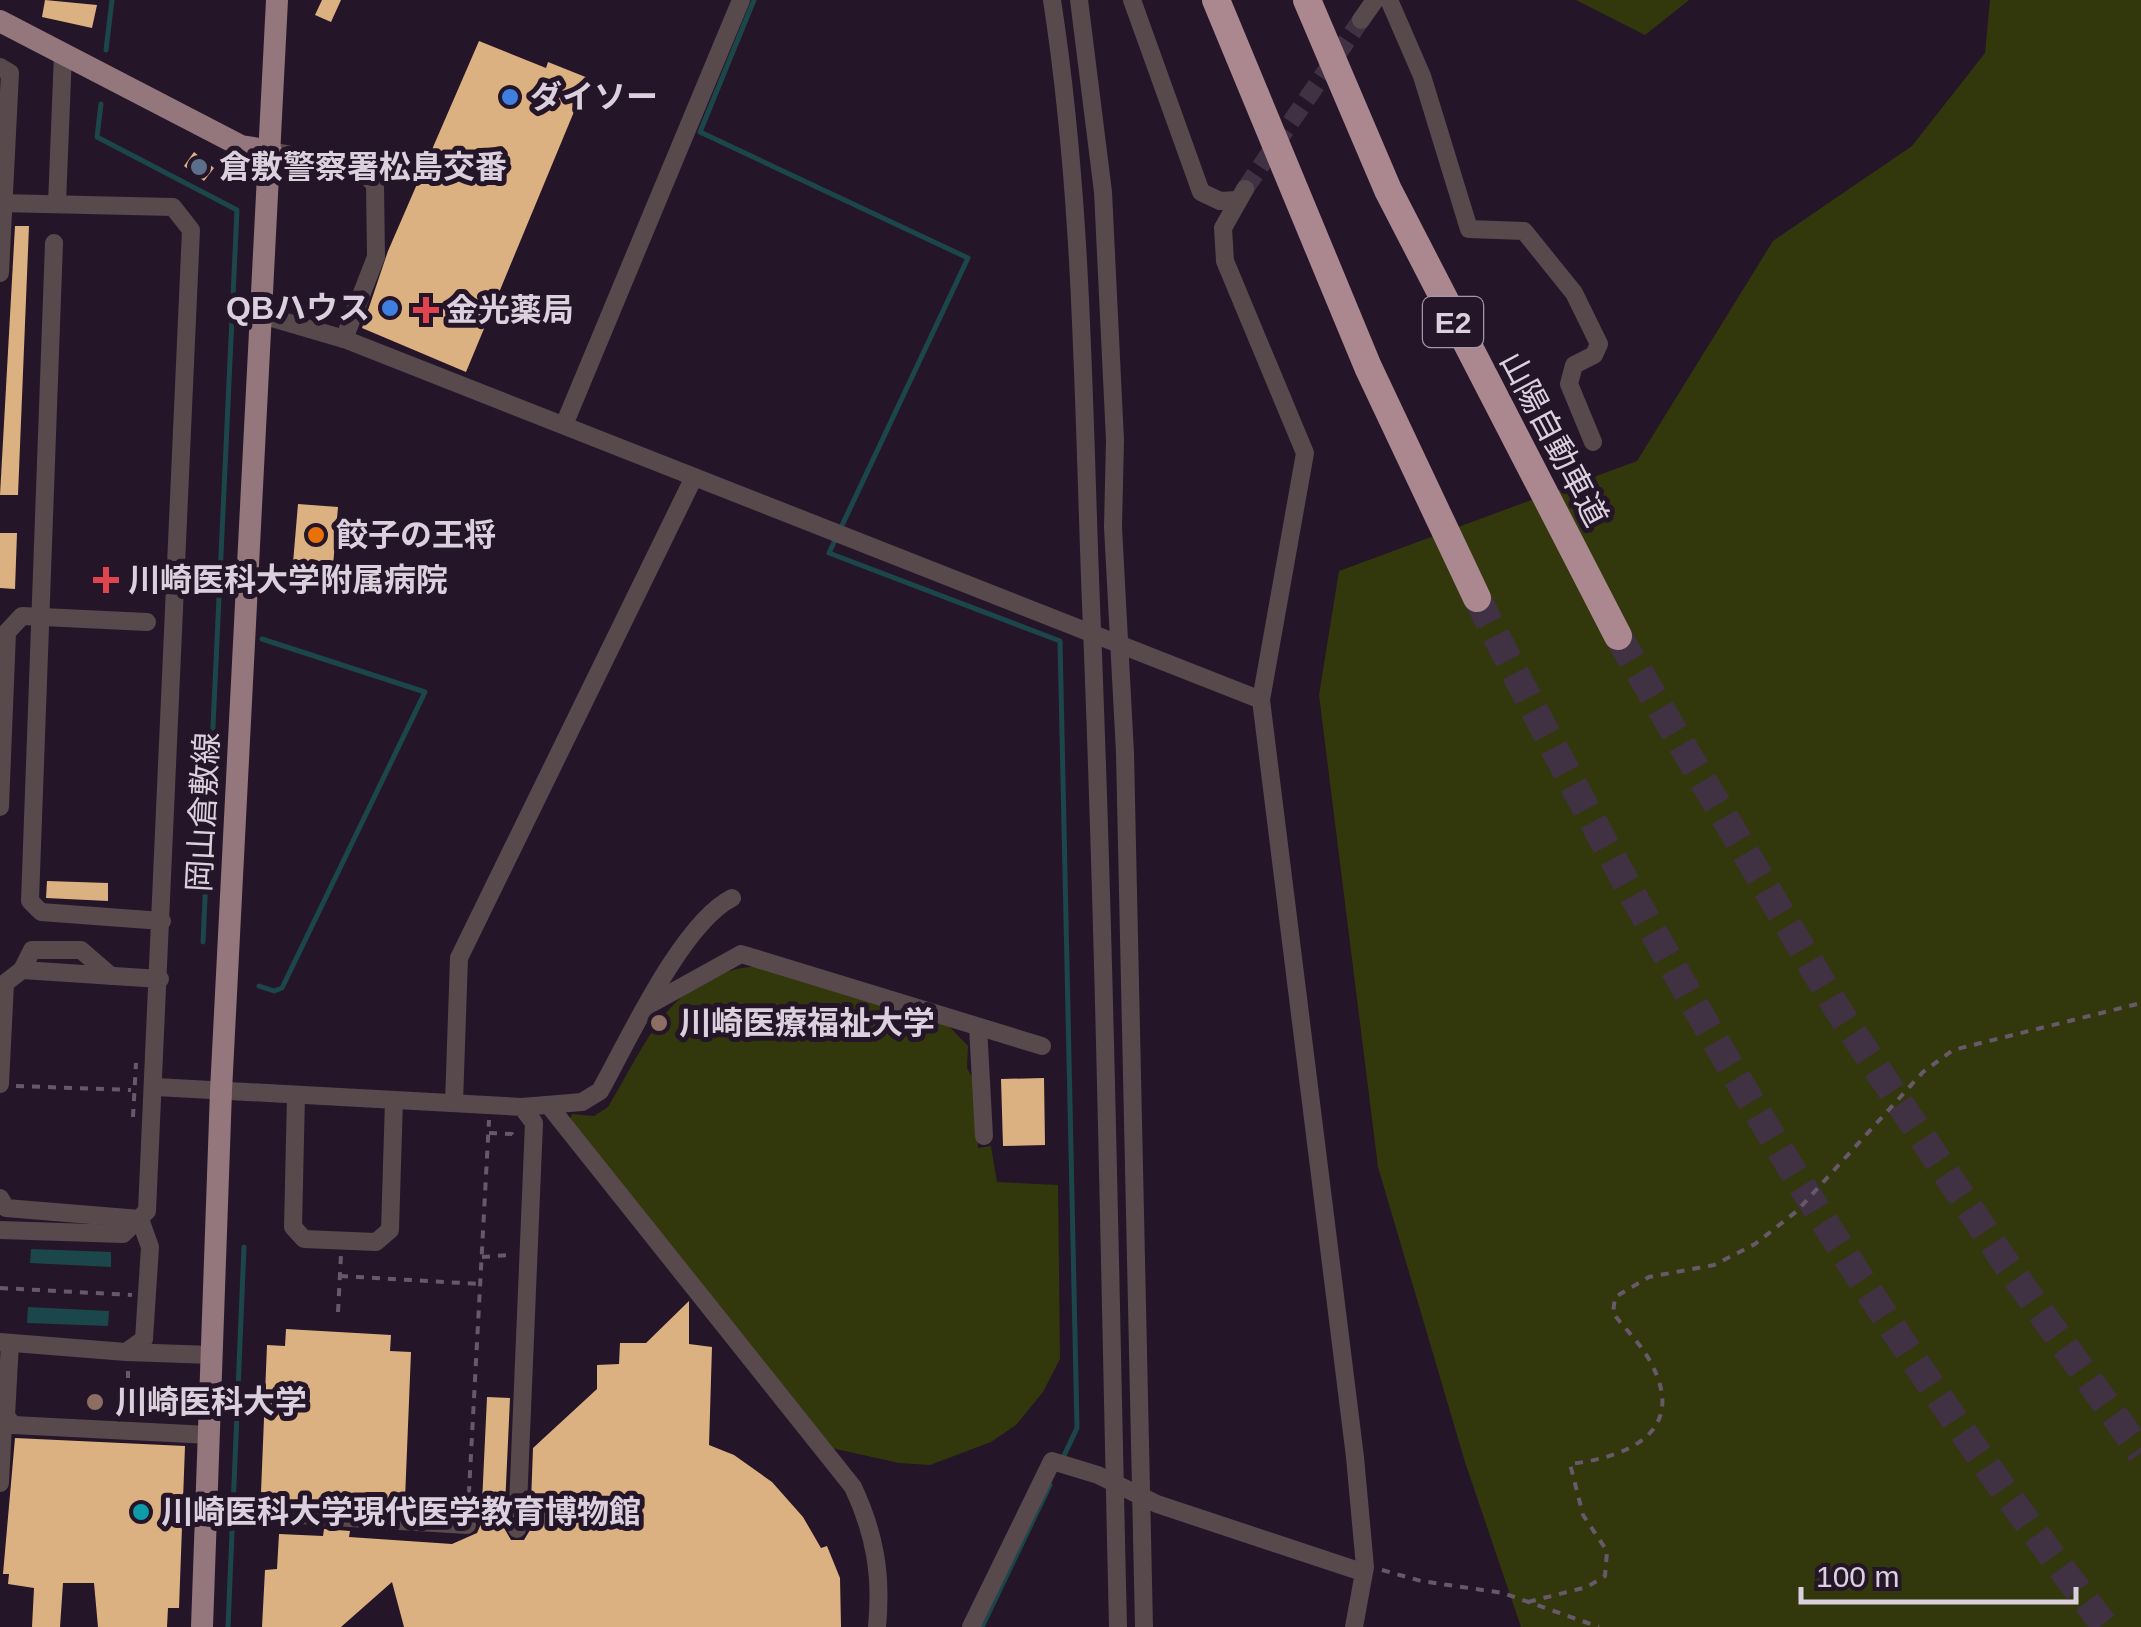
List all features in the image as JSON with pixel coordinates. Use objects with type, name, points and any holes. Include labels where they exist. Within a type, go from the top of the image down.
[{"type":"highway","points":[[1216,0],[1361,350],[1478,598]]},
{"type":"highway","name":"山陽自動車道","points":[[1307,0],[1396,207],[1618,636]]},
{"type":"main road","name":"岡山倉敷線","points":[[202,1627],[221,1090],[277,0]]},
{"type":"main road","points":[[0,21],[241,146],[270,151]]},
{"type":"street","points":[[564,425],[741,0]]},
{"type":"street","points":[[1052,0],[1067,96],[1079,225],[1118,1627]]},
{"type":"street","points":[[1079,0],[1106,248],[1144,1627]]},
{"type":"street","points":[[1132,0],[1200,192],[1305,453],[1260,700],[1364,1569],[1354,1627]]},
{"type":"street","points":[[1361,20],[1374,0]]},
{"type":"street","points":[[1389,0],[1422,76],[1469,229],[1524,230],[1574,294],[1599,344],[1594,355],[1574,366],[1569,384],[1593,442]]},
{"type":"street","points":[[57,204],[63,53]]},
{"type":"street","points":[[0,67],[10,73],[0,274]]},
{"type":"street","points":[[270,151],[360,168],[375,185],[376,257],[344,339]]},
{"type":"street","points":[[1200,192],[1220,201],[1241,195],[1223,228],[1223,247]]},
{"type":"street","points":[[0,1230],[123,1234],[147,1211],[156,1087],[191,230],[186,218],[173,208],[2,203]]},
{"type":"street","points":[[54,242],[30,901],[41,912],[162,920]]},
{"type":"street","points":[[262,314],[344,339],[1260,700]]},
{"type":"street","points":[[454,1103],[459,958],[694,476]]},
{"type":"street","points":[[0,807],[7,632],[12,622],[22,616],[173,623]]},
{"type":"street","points":[[156,1087],[522,1107],[582,1102],[600,1091],[676,957],[718,906],[732,898]]},
{"type":"street","points":[[648,1006],[741,954],[1042,1046]]},
{"type":"street","points":[[0,1084],[5,983],[22,970],[160,979]]},
{"type":"street","points":[[978,1027],[984,1136]]},
{"type":"street","points":[[296,1094],[293,1227],[304,1239],[376,1242],[390,1230],[394,1100]]},
{"type":"street","points":[[550,1106],[853,1487],[874,1540],[880,1582],[877,1627]]},
{"type":"street","points":[[517,1529],[534,1124],[522,1107]]},
{"type":"street","points":[[2,1205],[140,1219]]},
{"type":"street","points":[[126,1352],[144,1339],[150,1247],[140,1219]]},
{"type":"street","points":[[209,1435],[12,1425],[8,1419],[5,1342],[212,1355]]},
{"type":"street","points":[[0,1483],[2,1425],[8,1419]]},
{"type":"street","points":[[971,1627],[1052,1461],[1141,1496],[1364,1569]]},
{"type":"street","points":[[250,1512],[467,1525]]},
{"type":"path","points":[[1528,1602],[1587,1587],[1605,1576],[1607,1551],[1583,1515],[1570,1464],[1600,1460],[1636,1447],[1656,1428],[1664,1398],[1651,1362],[1613,1313],[1615,1297],[1649,1277],[1714,1265],[1755,1244],[1797,1211],[1923,1072],[1953,1050],[2141,1003]]},
{"type":"path","points":[[20,1086],[131,1090]]},
{"type":"path","points":[[467,1525],[490,1105]]},
{"type":"path","points":[[338,1312],[342,1240]]},
{"type":"path","points":[[340,1276],[480,1284]]},
{"type":"path","points":[[0,1288],[147,1296]]},
{"type":"path","points":[[128,1410],[129,1384]]},
{"type":"path","points":[[1364,1569],[1503,1593],[1598,1627]]},
{"type":"green space","points":[[1576,0],[1689,0],[1645,35]]},
{"type":"green space","points":[[1990,0],[2141,0],[2141,1627],[1521,1627],[1465,1462],[1378,1167],[1319,695],[1339,571],[1637,461],[1773,241],[1912,146],[1985,53]]},
{"type":"green space","points":[[764,966],[942,1019],[968,1046],[967,1068],[978,1088],[978,1148],[991,1146],[997,1182],[1058,1185],[1060,1359],[1043,1392],[1016,1425],[991,1442],[930,1465],[899,1463],[827,1447],[569,1121],[572,1114],[594,1116],[608,1107],[651,1033],[685,994],[733,970]]},
{"type":"shaded area","points":[[31,1249],[111,1252],[111,1267],[30,1263]]},
{"type":"shaded area","points":[[28,1307],[109,1311],[108,1326],[27,1323]]},
{"type":"building","points":[[45,0],[97,5],[92,28],[42,17]]},
{"type":"building","points":[[322,0],[341,0],[331,22],[315,15]]},
{"type":"building","points":[[479,41],[546,68],[548,62],[588,78],[466,372],[362,328],[388,251]]},
{"type":"building","name":"倉敷警察署松島交番","points":[[194,152],[214,168],[204,181],[184,166]]},
{"type":"building","points":[[15,226],[29,226],[18,495],[0,495]]},
{"type":"building","name":"餃子の王将","points":[[298,504],[338,507],[333,566],[293,563]]},
{"type":"building","points":[[0,533],[17,533],[15,589],[0,588]]},
{"type":"building","points":[[47,881],[108,883],[108,901],[46,898]]},
{"type":"building","points":[[1044,1078],[1045,1145],[1003,1146],[1001,1079]]},
{"type":"building","points":[[689,1301],[689,1344],[712,1347],[709,1445],[734,1455],[772,1482],[803,1517],[821,1548],[827,1546],[840,1578],[841,1627],[404,1627],[392,1582],[341,1627],[262,1627],[265,1570],[277,1569],[279,1534],[323,1536],[324,1529],[350,1531],[349,1537],[452,1544],[477,1533],[481,1524],[487,1397],[510,1398],[504,1528],[511,1540],[524,1540],[530,1530],[533,1448],[597,1389],[597,1365],[619,1364],[620,1343],[646,1343]]},
{"type":"building","points":[[286,1329],[391,1335],[390,1351],[411,1352],[405,1499],[381,1499],[381,1507],[277,1501],[277,1493],[261,1492],[267,1345],[285,1346]]},
{"type":"building","points":[[15,1438],[185,1446],[179,1608],[168,1608],[167,1627],[98,1627],[94,1583],[63,1583],[60,1627],[32,1627],[34,1588],[8,1584],[9,1574],[3,1574]]},
{"type":"waterway","points":[[106,50],[112,0]]},
{"type":"waterway","points":[[754,0],[700,132],[968,258],[829,553],[1060,641],[1077,1428],[1061,1462]]},
{"type":"waterway","points":[[101,104],[97,137],[237,210],[203,942]]},
{"type":"waterway","points":[[259,986],[274,991],[282,988],[425,692],[262,639]]},
{"type":"waterway","points":[[228,1627],[244,1247]]},
{"type":"waterway","points":[[982,1627],[1050,1485]]},
{"type":"tunnel","points":[[1245,189],[1361,20]]},
{"type":"tunnel","points":[[1477,598],[1617,866],[1767,1128],[1929,1382],[2106,1627]]},
{"type":"tunnel","points":[[1618,636],[1838,1010],[2007,1265],[2141,1453]]},
{"type":"place","name":"ダイソー","points":[[510,97]]},
{"type":"place","name":"倉敷警察署松島交番","points":[[199,167]]},
{"type":"place","name":"QBハウス","points":[[390,308]]},
{"type":"place","name":"金光薬局","points":[[426,310]]},
{"type":"place","name":"餃子の王将","points":[[316,535]]},
{"type":"place","name":"川崎医科大学附属病院","points":[[106,580]]},
{"type":"place","name":"川崎医療福祉大学","points":[[659,1023]]},
{"type":"place","name":"川崎医科大学","points":[[95,1402]]},
{"type":"place","name":"川崎医科大学現代医学教育博物館","points":[[141,1512]]}]
